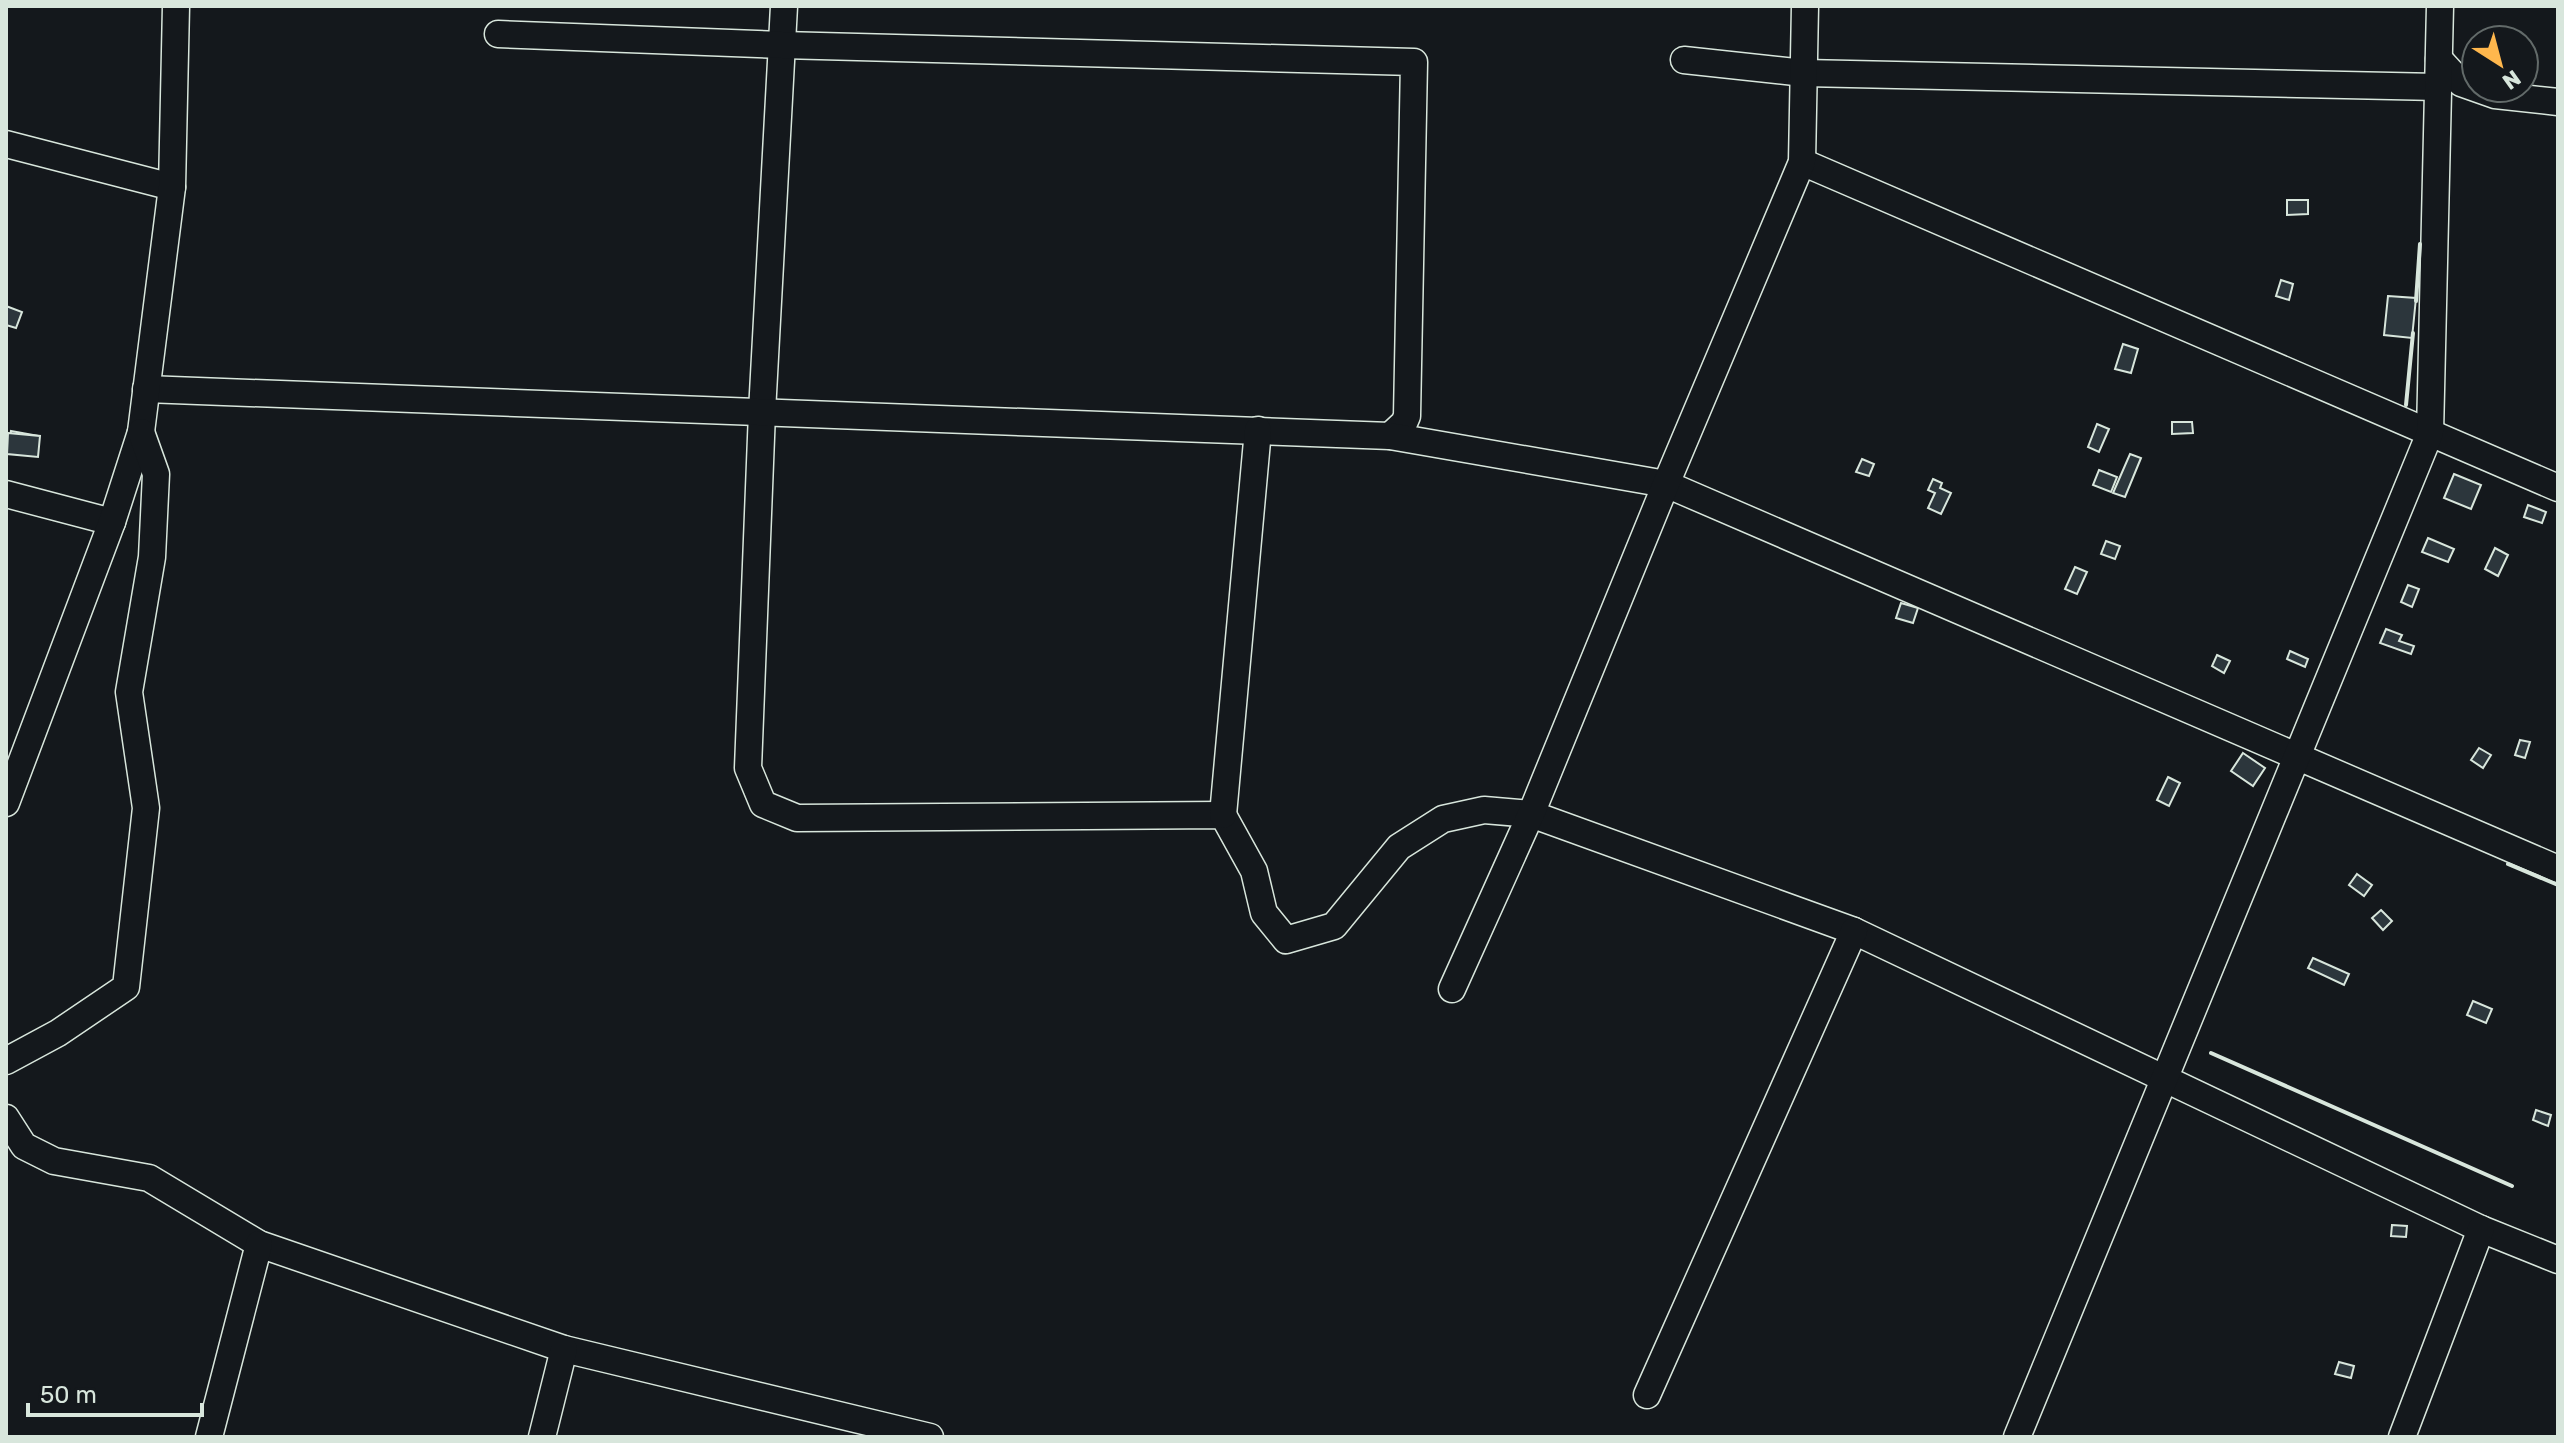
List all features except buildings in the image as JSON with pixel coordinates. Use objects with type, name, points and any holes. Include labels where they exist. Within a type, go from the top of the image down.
[{"type":"street","points":[[6,803],[112,522],[141,432],[172,187],[176,6]]},
{"type":"street","points":[[784,6],[762,412],[748,768],[763,804],[797,818],[1223,815]]},
{"type":"street","points":[[1452,989],[1531,814],[1802,162],[1805,6]]},
{"type":"street","points":[[2017,1437],[2430,433],[2440,6]]},
{"type":"street","points":[[498,34],[1414,62],[1407,416],[1390,436]]},
{"type":"street","points":[[2439,59],[2461,83],[2495,95],[2558,102]]},
{"type":"street","points":[[1684,60],[1804,73],[2438,87]]},
{"type":"street","points":[[6,144],[172,187]]},
{"type":"street","points":[[1802,162],[2558,488]]},
{"type":"street","points":[[146,389],[1390,436],[1666,484],[2558,869]]},
{"type":"street","points":[[1258,430],[1223,815],[1254,871],[1264,913],[1286,940],[1334,926],[1399,847],[1443,819],[1484,810],[1531,814],[1854,931],[2481,1229],[2558,1260]]},
{"type":"street","points":[[6,1061],[58,1033],[126,987],[146,808],[129,692],[152,557],[156,474],[141,432]]},
{"type":"street","points":[[6,494],[112,522]]},
{"type":"street","points":[[1647,1395],[1854,931]]},
{"type":"street","points":[[6,1118],[24,1146],[54,1161],[149,1178],[259,1244],[564,1349],[869,1429],[930,1437]]},
{"type":"street","points":[[2402,1437],[2481,1229]]},
{"type":"street","points":[[209,1437],[259,1244]]},
{"type":"street","points":[[542,1437],[564,1349]]},
{"type":"wall","points":[[2416,301],[2420,244]]},
{"type":"wall","points":[[2406,405],[2413,333]]},
{"type":"wall","points":[[2508,864],[2558,885]]},
{"type":"wall","points":[[2211,1053],[2512,1186]]}]
